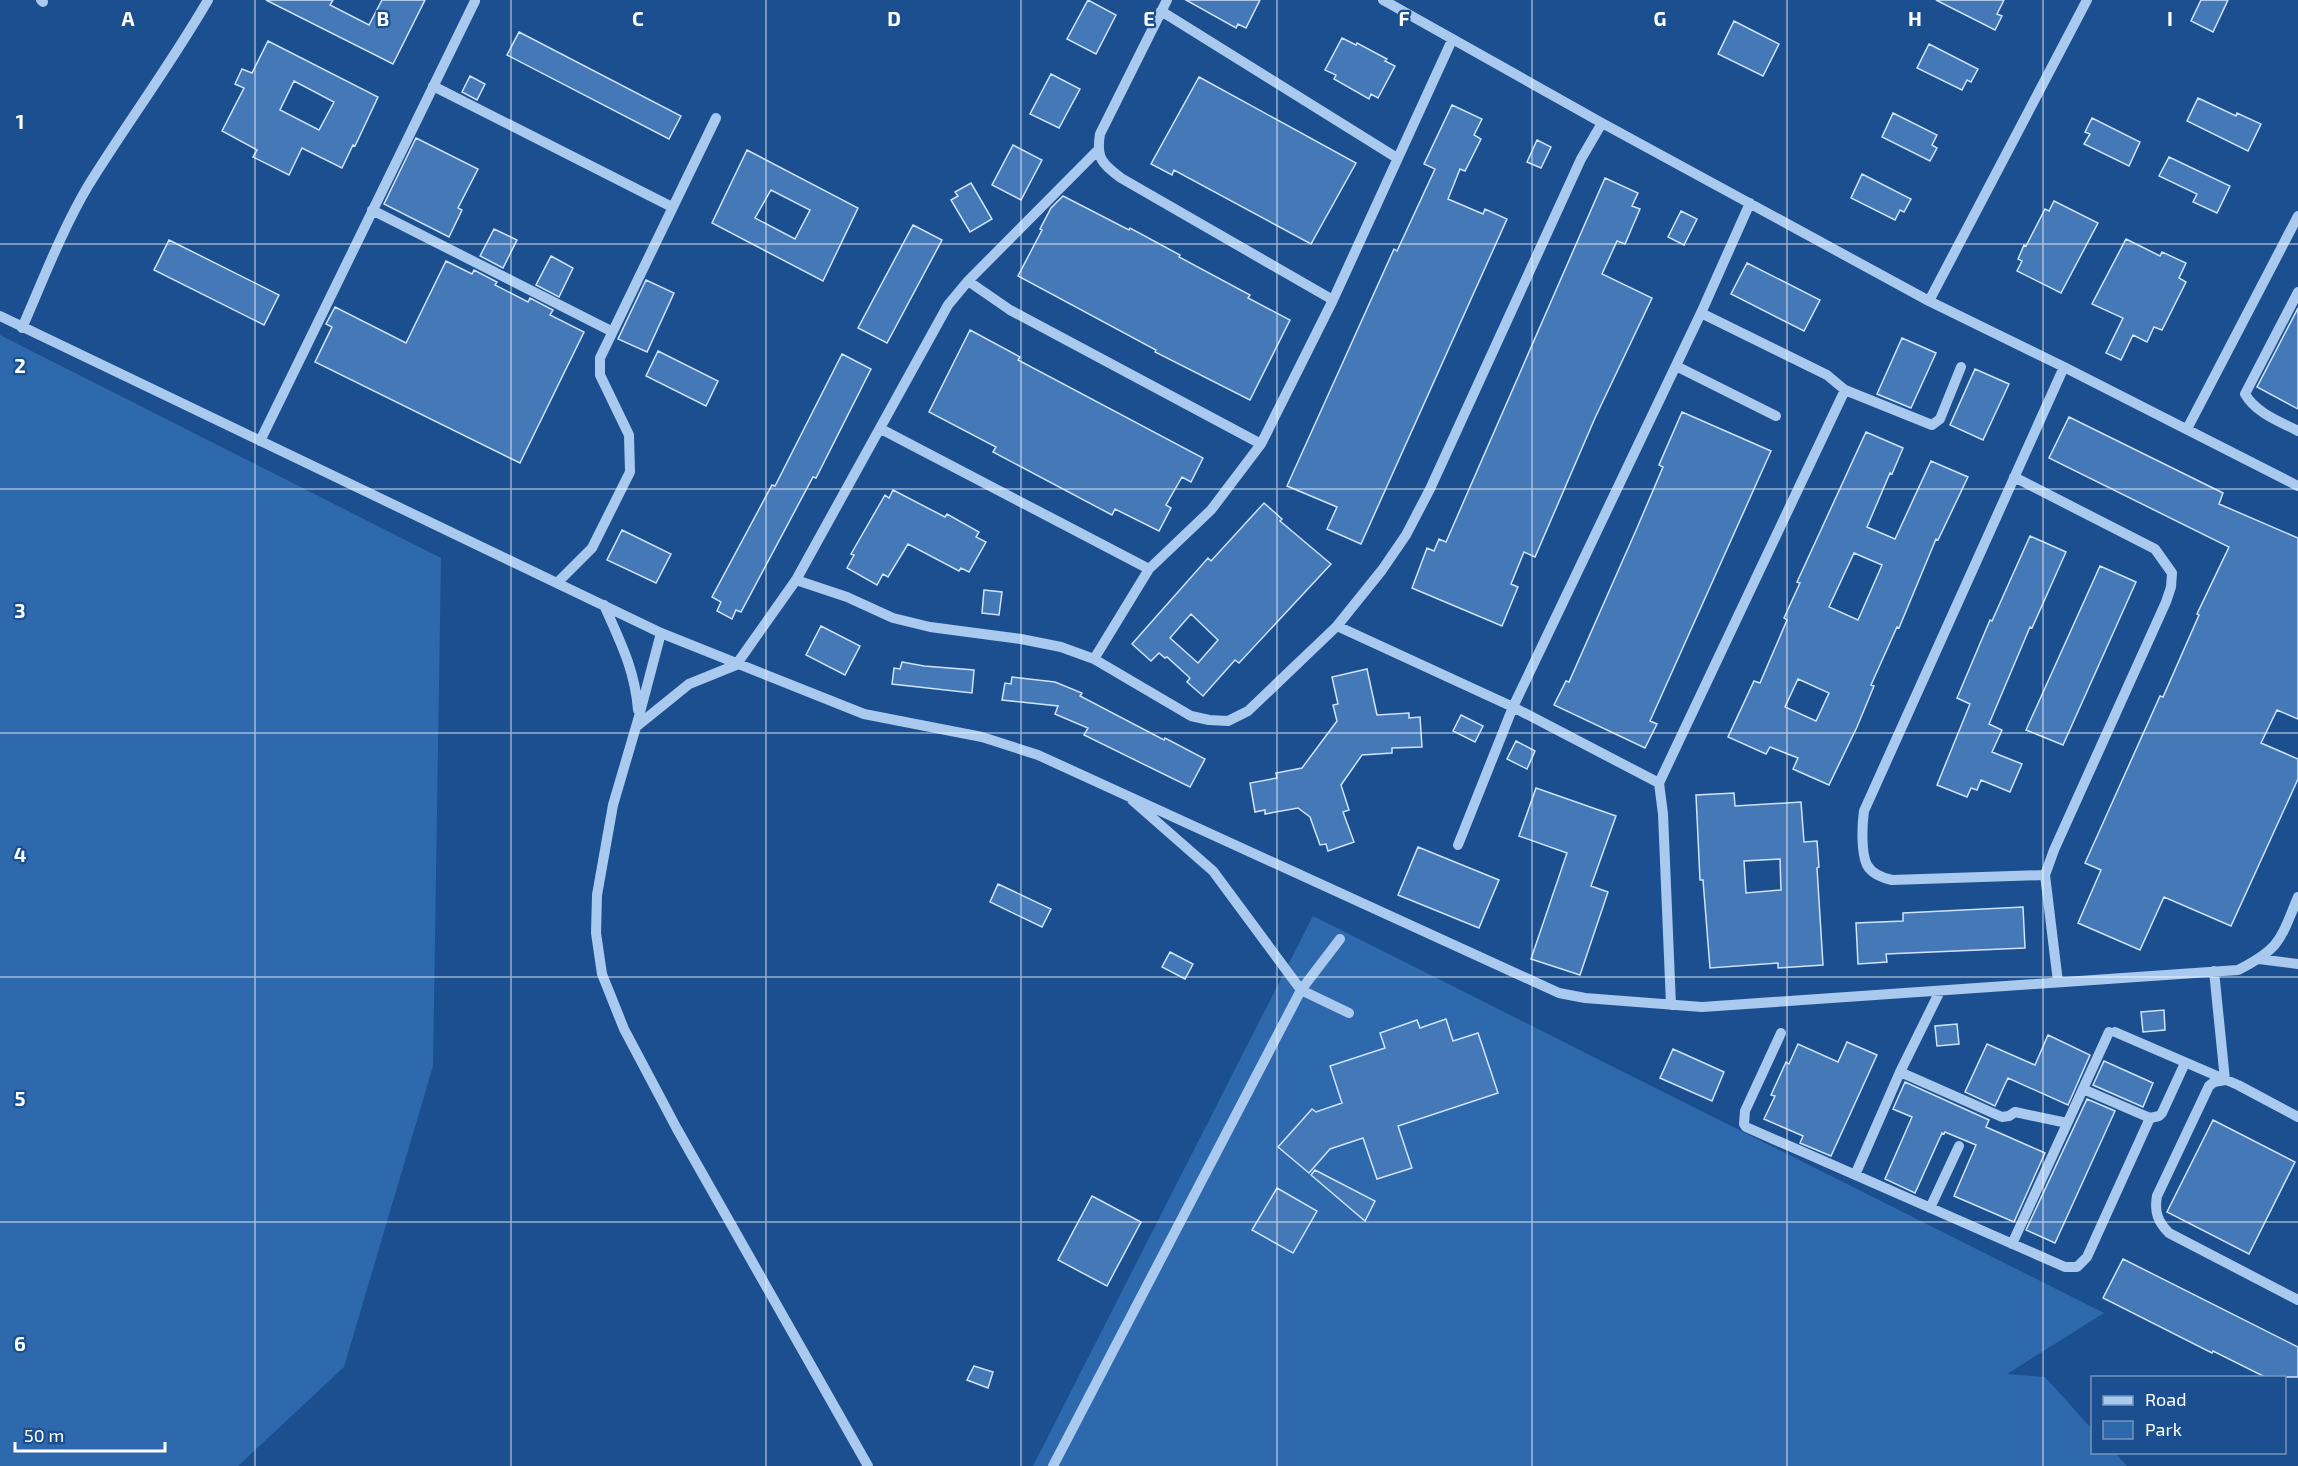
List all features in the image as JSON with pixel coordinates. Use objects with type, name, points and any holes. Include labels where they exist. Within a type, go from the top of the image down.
[{"type":"street","points":[[22,328],[87,188],[208,0]]},
{"type":"street","points":[[637,723],[690,684],[736,665],[796,580],[948,305],[968,281],[1097,151],[1100,134],[1167,0]]},
{"type":"street","points":[[1383,0],[1602,123],[1929,301],[2298,486]]},
{"type":"street","points":[[1929,301],[2087,0]]},
{"type":"street","points":[[260,441],[475,1]]},
{"type":"street","points":[[1161,11],[1397,158]]},
{"type":"street","points":[[1094,659],[1149,569],[1211,510],[1261,444],[1333,300],[1452,40]]},
{"type":"street","points":[[433,86],[672,207]]},
{"type":"street","points":[[557,584],[592,548],[630,472],[629,435],[625,423],[607,392],[598,367],[600,358],[611,331],[716,118]]},
{"type":"street","points":[[796,580],[847,597],[893,618],[930,627],[1051,645],[1094,659],[1191,716],[1228,721],[1248,711],[1337,626],[1382,570],[1411,526],[1581,159],[1602,123]]},
{"type":"street","points":[[1097,151],[1105,166],[1121,178],[1333,300]]},
{"type":"street","points":[[1458,845],[1513,706],[1701,313],[1750,203]]},
{"type":"street","points":[[372,210],[611,331]]},
{"type":"street","points":[[2187,429],[2298,216]]},
{"type":"street","points":[[968,281],[1010,310],[1261,444]]},
{"type":"street","points":[[2298,292],[2245,394],[2250,403],[2261,412],[2298,431]]},
{"type":"street","points":[[1701,313],[1827,375],[1845,390],[1932,425],[1940,419],[1961,367]]},
{"type":"street","points":[[0,316],[661,633],[736,665],[864,714],[982,737],[1027,752],[1122,792],[1550,989],[1585,998],[1702,1007],[2238,970],[2271,951],[2280,939],[2298,897]]},
{"type":"street","points":[[1676,366],[1776,416]]},
{"type":"street","points":[[2045,875],[1892,880],[1877,875],[1866,864],[1862,825],[1864,811],[2064,367]]},
{"type":"street","points":[[1671,1005],[1663,814],[1659,783],[1845,390]]},
{"type":"street","points":[[881,429],[1149,569]]},
{"type":"street","points":[[2014,477],[2155,549],[2172,573],[2171,587],[2166,602],[2045,875],[2058,982]]},
{"type":"street","points":[[604,605],[622,644],[636,686],[637,723]]},
{"type":"street","points":[[1337,626],[1513,706],[1659,783]]},
{"type":"street","points":[[661,633],[613,805],[597,895],[596,933],[602,974],[624,1029],[677,1129],[868,1466]]},
{"type":"street","points":[[1122,792],[1213,871],[1302,990],[1349,1013]]},
{"type":"street","points":[[1053,1466],[1302,990],[1340,939]]},
{"type":"street","points":[[2259,959],[2298,964]]},
{"type":"street","points":[[2214,971],[2225,1080]]},
{"type":"street","points":[[1855,1175],[1900,1072],[1940,991]]},
{"type":"street","points":[[2012,1244],[2083,1089],[2112,1032],[2238,1085],[2298,1117]]},
{"type":"street","points":[[1781,1033],[1745,1111],[1744,1124],[1750,1129],[2065,1267],[2077,1267],[2087,1257],[2150,1118]]},
{"type":"street","points":[[2083,1089],[2150,1118],[2159,1116],[2185,1063]]},
{"type":"street","points":[[1900,1072],[2002,1117],[2015,1112],[2067,1123]]},
{"type":"street","points":[[2225,1080],[2214,1082],[2209,1086],[2157,1196],[2157,1215],[2161,1225],[2169,1233],[2298,1300]]},
{"type":"street","points":[[1930,1208],[1959,1146]]},
{"type":"green space","points":[[0,335],[441,558],[433,1066],[344,1367],[238,1466],[0,1466]]},
{"type":"green space","points":[[1313,916],[2104,1313],[2007,1374],[2045,1377],[2091,1428],[2091,1454],[2116,1454],[2127,1466],[1033,1466]]},
{"type":"building","points":[[266,0],[333,0],[330,5],[369,25],[382,0],[425,0],[393,64]]},
{"type":"building","points":[[1088,0],[1116,15],[1096,54],[1067,39]]},
{"type":"building","points":[[1186,0],[1260,0],[1246,28],[1238,24],[1236,28]]},
{"type":"building","points":[[1936,0],[2004,0],[1997,14],[2002,16],[1995,30]]},
{"type":"building","points":[[2201,0],[2228,0],[2213,32],[2191,21]]},
{"type":"building","points":[[1734,21],[1779,44],[1763,76],[1718,54]]},
{"type":"building","points":[[519,32],[681,116],[669,139],[507,55]]},
{"type":"building","points":[[1342,38],[1356,45],[1357,43],[1387,59],[1385,61],[1395,66],[1378,98],[1371,94],[1369,99],[1334,79],[1336,75],[1325,70]]},
{"type":"building","points":[[268,41],[378,97],[342,168],[302,148],[289,175],[253,157],[257,150],[222,131],[244,88],[235,84],[242,69],[252,73]],"holes":[[[294,81],[334,102],[319,130],[280,110]]]},
{"type":"building","points":[[1929,44],[1978,69],[1971,82],[1967,80],[1962,90],[1917,68]]},
{"type":"building","points":[[1051,74],[1080,89],[1059,128],[1030,114]]},
{"type":"building","points":[[470,76],[485,84],[477,100],[462,92]]},
{"type":"building","points":[[1199,77],[1356,163],[1311,244],[1174,170],[1172,175],[1151,164]]},
{"type":"building","points":[[2198,98],[2236,116],[2237,113],[2261,124],[2248,151],[2187,121]]},
{"type":"building","points":[[1452,105],[1482,119],[1474,135],[1481,139],[1465,171],[1460,169],[1448,199],[1483,214],[1485,209],[1507,219],[1361,544],[1327,529],[1337,507],[1287,486],[1394,249],[1397,251],[1435,169],[1424,164]]},
{"type":"building","points":[[1893,113],[1937,135],[1932,145],[1937,148],[1930,161],[1882,137]]},
{"type":"building","points":[[2092,118],[2140,142],[2129,166],[2084,144],[2090,134],[2085,132]]},
{"type":"building","points":[[416,138],[478,169],[458,208],[462,210],[449,237],[384,204]]},
{"type":"building","points":[[1537,140],[1551,147],[1541,168],[1527,162]]},
{"type":"building","points":[[1013,145],[1042,160],[1021,200],[992,185]]},
{"type":"building","points":[[747,150],[858,208],[823,281],[712,223]],"holes":[[[771,190],[810,210],[795,239],[755,218]]]},
{"type":"building","points":[[2169,157],[2230,186],[2217,213],[2193,202],[2197,194],[2159,176]]},
{"type":"building","points":[[1862,174],[1911,199],[1904,212],[1900,210],[1895,220],[1851,198]]},
{"type":"building","points":[[1605,178],[1638,193],[1632,206],[1640,209],[1625,244],[1617,241],[1602,274],[1652,298],[1595,418],[1535,557],[1524,552],[1511,584],[1518,587],[1502,626],[1412,588],[1427,548],[1434,551],[1439,539],[1446,542]]},
{"type":"building","points":[[971,183],[992,219],[970,232],[951,200],[958,196],[955,192]]},
{"type":"building","points":[[1063,196],[1180,255],[1179,257],[1250,295],[1248,298],[1290,320],[1250,400],[1155,352],[1156,350],[1018,276],[1051,208]]},
{"type":"building","points":[[2054,201],[2098,223],[2061,293],[2017,271],[2022,261],[2018,259],[2024,245],[2026,246],[2045,209],[2049,211]]},
{"type":"building","points":[[1681,211],[1697,219],[1684,245],[1668,237]]},
{"type":"building","points":[[913,225],[942,240],[887,343],[858,328]]},
{"type":"building","points":[[494,229],[517,240],[503,268],[480,256]]},
{"type":"building","points":[[2126,239],[2160,256],[2162,252],[2186,263],[2179,278],[2186,282],[2162,330],[2154,327],[2147,342],[2133,335],[2121,360],[2106,353],[2123,318],[2092,304]]},
{"type":"building","points":[[169,240],[279,295],[264,325],[154,270]]},
{"type":"building","points":[[551,256],[573,268],[559,297],[536,285]]},
{"type":"building","points":[[446,261],[472,274],[474,270],[497,282],[495,285],[528,302],[530,298],[553,310],[550,315],[584,332],[520,463],[315,362],[332,327],[326,324],[335,307],[406,343]]},
{"type":"building","points":[[1747,263],[1820,300],[1804,331],[1731,294]]},
{"type":"building","points":[[646,280],[674,293],[647,352],[618,339]]},
{"type":"building","points":[[2298,308],[2298,409],[2257,387]]},
{"type":"building","points":[[970,330],[1020,357],[1018,360],[1203,458],[1191,482],[1182,477],[1166,505],[1171,508],[1159,531],[1115,509],[1112,515],[993,452],[996,447],[929,412]]},
{"type":"building","points":[[1902,338],[1936,353],[1911,408],[1877,394]]},
{"type":"building","points":[[658,351],[718,381],[706,406],[646,376]]},
{"type":"building","points":[[842,354],[871,369],[816,478],[813,477],[741,612],[736,610],[732,619],[717,611],[721,602],[712,597],[772,485],[775,486]]},
{"type":"building","points":[[1975,369],[2009,384],[1983,440],[1950,425]]},
{"type":"building","points":[[1682,412],[1771,451],[1650,721],[1657,724],[1645,748],[1554,705],[1566,681],[1569,682],[1637,528],[1663,467],[1659,465]]},
{"type":"building","points":[[2069,417],[2223,493],[2219,504],[2298,538],[2298,719],[2277,710],[2261,743],[2298,759],[2298,779],[2231,926],[2164,897],[2140,950],[2078,923],[2101,870],[2085,863],[2160,696],[2163,697],[2199,615],[2197,614],[2229,547],[2049,458]]},
{"type":"building","points":[[1866,432],[1903,448],[1867,527],[1895,539],[1931,461],[1968,477],[1938,540],[1936,539],[1899,628],[1897,627],[1871,685],[1874,686],[1857,727],[1829,785],[1793,769],[1798,758],[1770,747],[1766,754],[1728,737],[1754,681],[1760,683],[1787,620],[1784,618],[1800,583],[1797,582]],"holes":[[[1854,553],[1882,565],[1858,620],[1829,607]],[[1798,679],[1829,693],[1816,721],[1785,707]]]},
{"type":"building","points":[[893,490],[945,517],[947,514],[979,532],[976,537],[986,542],[969,572],[961,568],[959,571],[908,544],[888,577],[883,574],[877,585],[847,568],[854,555],[851,554],[885,495],[889,498]]},
{"type":"building","points":[[1264,503],[1282,519],[1280,521],[1331,564],[1239,663],[1235,660],[1203,696],[1187,682],[1190,678],[1167,657],[1159,653],[1151,661],[1132,644],[1208,558],[1211,561]],"holes":[[[1191,614],[1218,640],[1198,663],[1170,638]]]},
{"type":"building","points":[[622,530],[671,554],[656,583],[607,560]]},
{"type":"building","points":[[2030,536],[2066,552],[2032,628],[2030,627],[1989,724],[2002,730],[1992,752],[2022,764],[2010,792],[1981,780],[1977,790],[1971,788],[1967,797],[1937,785],[1970,704],[1957,698],[1990,620],[1992,621]]},
{"type":"building","points":[[2100,566],[2136,582],[2063,745],[2026,730]]},
{"type":"building","points":[[984,590],[1002,592],[999,615],[982,613]]},
{"type":"building","points":[[821,626],[860,646],[845,675],[806,655]]},
{"type":"building","points":[[902,662],[974,670],[972,693],[892,684],[894,668],[900,669]]},
{"type":"building","points":[[1367,669],[1377,715],[1409,713],[1409,718],[1420,717],[1422,747],[1392,748],[1392,753],[1362,755],[1341,785],[1349,810],[1343,812],[1354,842],[1328,851],[1326,844],[1320,845],[1310,817],[1298,808],[1265,814],[1265,810],[1255,812],[1250,783],[1277,778],[1276,773],[1302,768],[1337,721],[1333,705],[1338,704],[1332,677]]},
{"type":"building","points":[[1012,677],[1055,682],[1082,693],[1080,696],[1205,759],[1190,787],[1084,735],[1088,728],[1055,714],[1058,706],[1002,700],[1005,683],[1011,684]]},
{"type":"building","points":[[1461,715],[1483,726],[1475,742],[1453,731]]},
{"type":"building","points":[[1516,741],[1535,751],[1527,769],[1507,759]]},
{"type":"building","points":[[1536,788],[1616,816],[1591,886],[1608,892],[1580,975],[1531,959],[1567,853],[1519,836]]},
{"type":"building","points":[[1734,793],[1735,806],[1801,802],[1804,842],[1817,841],[1823,965],[1778,968],[1778,963],[1710,968],[1703,880],[1700,880],[1696,795]],"holes":[[[1780,859],[1781,890],[1746,893],[1744,861]]]},
{"type":"building","points":[[1418,847],[1499,880],[1479,928],[1398,895]]},
{"type":"building","points":[[998,884],[1051,909],[1042,927],[990,902]]},
{"type":"building","points":[[2023,907],[2025,948],[1886,954],[1887,962],[1858,964],[1856,923],[1903,921],[1903,913]]},
{"type":"building","points":[[1170,952],[1193,964],[1185,979],[1162,967]]},
{"type":"building","points":[[2164,1010],[2165,1030],[2143,1032],[2141,1012]]},
{"type":"building","points":[[1446,1019],[1453,1041],[1478,1033],[1498,1093],[1398,1126],[1412,1168],[1377,1179],[1363,1138],[1330,1149],[1309,1173],[1278,1147],[1312,1109],[1316,1112],[1342,1103],[1330,1066],[1385,1048],[1380,1033],[1417,1020],[1420,1028]]},
{"type":"building","points":[[1957,1024],[1959,1044],[1937,1046],[1935,1026]]},
{"type":"building","points":[[2048,1035],[2090,1055],[2068,1105],[2008,1078],[1995,1106],[1965,1092],[1987,1044],[2035,1065]]},
{"type":"building","points":[[1847,1042],[1877,1055],[1831,1156],[1800,1143],[1803,1136],[1764,1119],[1775,1096],[1771,1095],[1786,1062],[1789,1064],[1798,1044],[1838,1062]]},
{"type":"building","points":[[1673,1049],[1724,1072],[1712,1101],[1660,1078]]},
{"type":"building","points":[[2104,1061],[2153,1083],[2143,1107],[2093,1085]]},
{"type":"building","points":[[1905,1082],[1989,1120],[1986,1127],[2045,1153],[2014,1222],[1954,1196],[1976,1145],[1945,1132],[1942,1133],[1915,1193],[1885,1179],[1912,1117],[1893,1109]]},
{"type":"building","points":[[2087,1099],[2115,1111],[2055,1243],[2026,1230]]},
{"type":"building","points":[[2213,1120],[2295,1162],[2249,1254],[2167,1212]]},
{"type":"building","points":[[1315,1170],[1375,1201],[1365,1221],[1311,1175]]},
{"type":"building","points":[[1277,1188],[1317,1211],[1293,1253],[1252,1230]]},
{"type":"building","points":[[1092,1196],[1141,1222],[1107,1286],[1058,1260]]},
{"type":"building","points":[[2123,1259],[2298,1347],[2298,1377],[2263,1376],[2103,1298]]},
{"type":"building","points":[[974,1366],[993,1372],[988,1388],[967,1380]]}]
